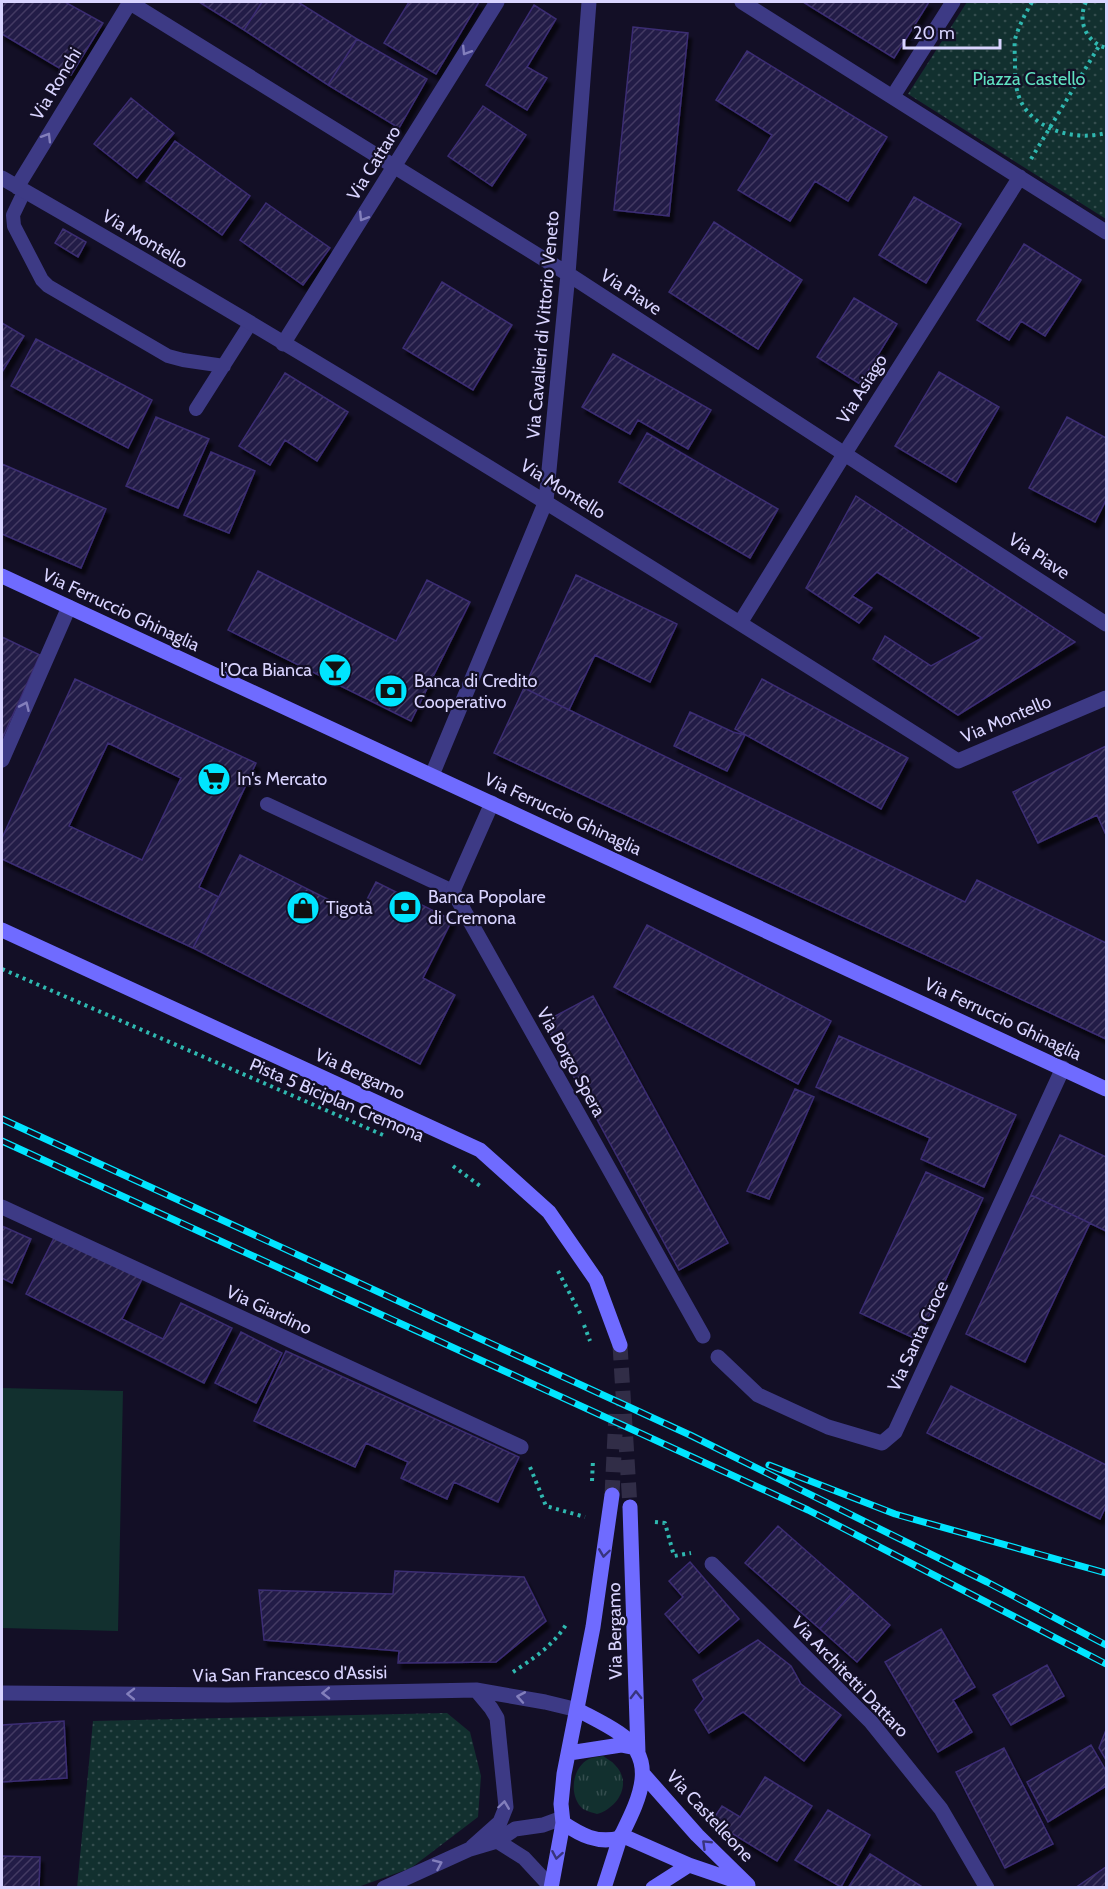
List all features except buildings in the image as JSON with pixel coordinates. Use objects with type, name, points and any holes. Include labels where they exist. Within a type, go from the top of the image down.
[{"type":"main road","name":"Via Ferruccio Ghinaglia","points":[[2,576],[1107,1089]]},
{"type":"main road","name":"Via Bergamo","points":[[2,930],[480,1150],[549,1212],[596,1280],[620,1345]]},
{"type":"main road","name":"Via Bergamo","points":[[569,1753],[595,1616],[612,1495]]},
{"type":"main road","name":"Via Bergamo","points":[[630,1508],[637,1751]]},
{"type":"main road","points":[[578,1710],[620,1734],[637,1751],[642,1761],[643,1774],[636,1805],[620,1837],[603,1887]]},
{"type":"main road","points":[[551,1887],[562,1820],[562,1789],[569,1753],[621,1744],[637,1751]]},
{"type":"main road","name":"Via Castelleone","points":[[643,1774],[697,1835],[751,1886]]},
{"type":"main road","points":[[562,1820],[588,1838],[608,1841],[620,1837]]},
{"type":"main road","name":"Via Castelleone","points":[[620,1837],[689,1865],[751,1886]]},
{"type":"main road","points":[[653,1887],[689,1865]]},
{"type":"street","name":"Via Piave","points":[[129,2],[568,274],[1107,624]]},
{"type":"street","name":"Via Ronchi","points":[[20,189],[129,2]]},
{"type":"street","name":"Via Cattaro","points":[[283,344],[497,2]]},
{"type":"street","name":"Via Cavalieri di Vittorio Veneto","points":[[432,775],[546,501],[568,274],[589,2]]},
{"type":"street","points":[[742,2],[1107,232]]},
{"type":"street","points":[[893,96],[953,2]]},
{"type":"street","name":"Via Asiago","points":[[740,623],[1020,177]]},
{"type":"street","name":"Via Montello","points":[[2,178],[546,501],[958,761],[1107,698]]},
{"type":"street","points":[[2,760],[69,607]]},
{"type":"street","points":[[453,891],[492,803]]},
{"type":"street","name":"Via Borgo Spera","points":[[453,891],[703,1336]]},
{"type":"street","name":"Via Santa Croce","points":[[718,1357],[758,1395],[828,1426],[882,1443],[895,1432],[1063,1068]]},
{"type":"street","name":"Via Giardino","points":[[2,1207],[521,1447]]},
{"type":"street","name":"Via Architetti Dattaro","points":[[712,1564],[871,1722],[941,1809],[987,1887]]},
{"type":"street","points":[[470,1849],[500,1822],[506,1807],[497,1718],[476,1690]]},
{"type":"street","name":"Via San Francesco d'Assisi","points":[[2,1693],[228,1695],[476,1690],[578,1710]]},
{"type":"street","points":[[384,1887],[470,1849],[497,1841],[515,1829],[562,1820]]},
{"type":"street","points":[[497,1841],[524,1858],[551,1887]]},
{"type":"lane","points":[[20,189],[13,215],[14,226],[42,280],[48,286],[168,356],[224,366]]},
{"type":"lane","points":[[196,409],[250,324]]},
{"type":"lane","points":[[267,804],[453,891]]},
{"type":"path","points":[[1032,2],[1022,20],[1015,41],[1017,92],[1027,111],[1049,129],[1067,135],[1107,134]]},
{"type":"path","points":[[1086,2],[1082,15],[1083,24],[1092,40],[1099,46],[1107,48]]},
{"type":"path","points":[[1020,177],[1099,46]]},
{"type":"path","name":"Pista 5 Biciplan Cremona","points":[[2,969],[394,1140]]},
{"type":"path","points":[[449,1163],[486,1190]]},
{"type":"path","points":[[557,1270],[580,1315],[590,1341]]},
{"type":"path","points":[[521,1447],[546,1506],[589,1518]]},
{"type":"path","points":[[592,1483],[593,1460]]},
{"type":"path","points":[[648,1522],[665,1523],[674,1556],[700,1551]]},
{"type":"path","points":[[506,1673],[514,1672],[540,1654],[563,1631],[568,1622]]},
{"type":"green space","name":"Piazza Castello","points":[[967,2],[1106,2],[1106,219],[908,94]]},
{"type":"green space","points":[[2,1388],[123,1391],[118,1631],[2,1628]]},
{"type":"green space","points":[[447,1713],[470,1732],[481,1776],[478,1817],[411,1868],[358,1887],[77,1888],[93,1721]]},
{"type":"green space","points":[[603,1756],[620,1772],[623,1787],[617,1801],[605,1811],[597,1814],[583,1809],[578,1803],[575,1797],[574,1782],[583,1763],[591,1758]]},
{"type":"tunnel","points":[[620,1345],[630,1507]]},
{"type":"tunnel","points":[[612,1495],[616,1414]]},
{"type":"railway","points":[[2,1119],[690,1435],[987,1582],[1106,1645]]},
{"type":"railway","points":[[2,1141],[808,1510],[1106,1664]]},
{"type":"railway","points":[[769,1465],[895,1514],[1106,1573]]},
{"type":"place","name":"l’Oca Bianca","points":[[335,670]]},
{"type":"place","name":"Banca di Credito Cooperativo","points":[[391,691]]},
{"type":"place","name":"In's Mercato","points":[[214,779]]},
{"type":"place","name":"Banca Popolare di Cremona","points":[[405,907]]},
{"type":"place","name":"Tigotà","points":[[303,908]]}]
